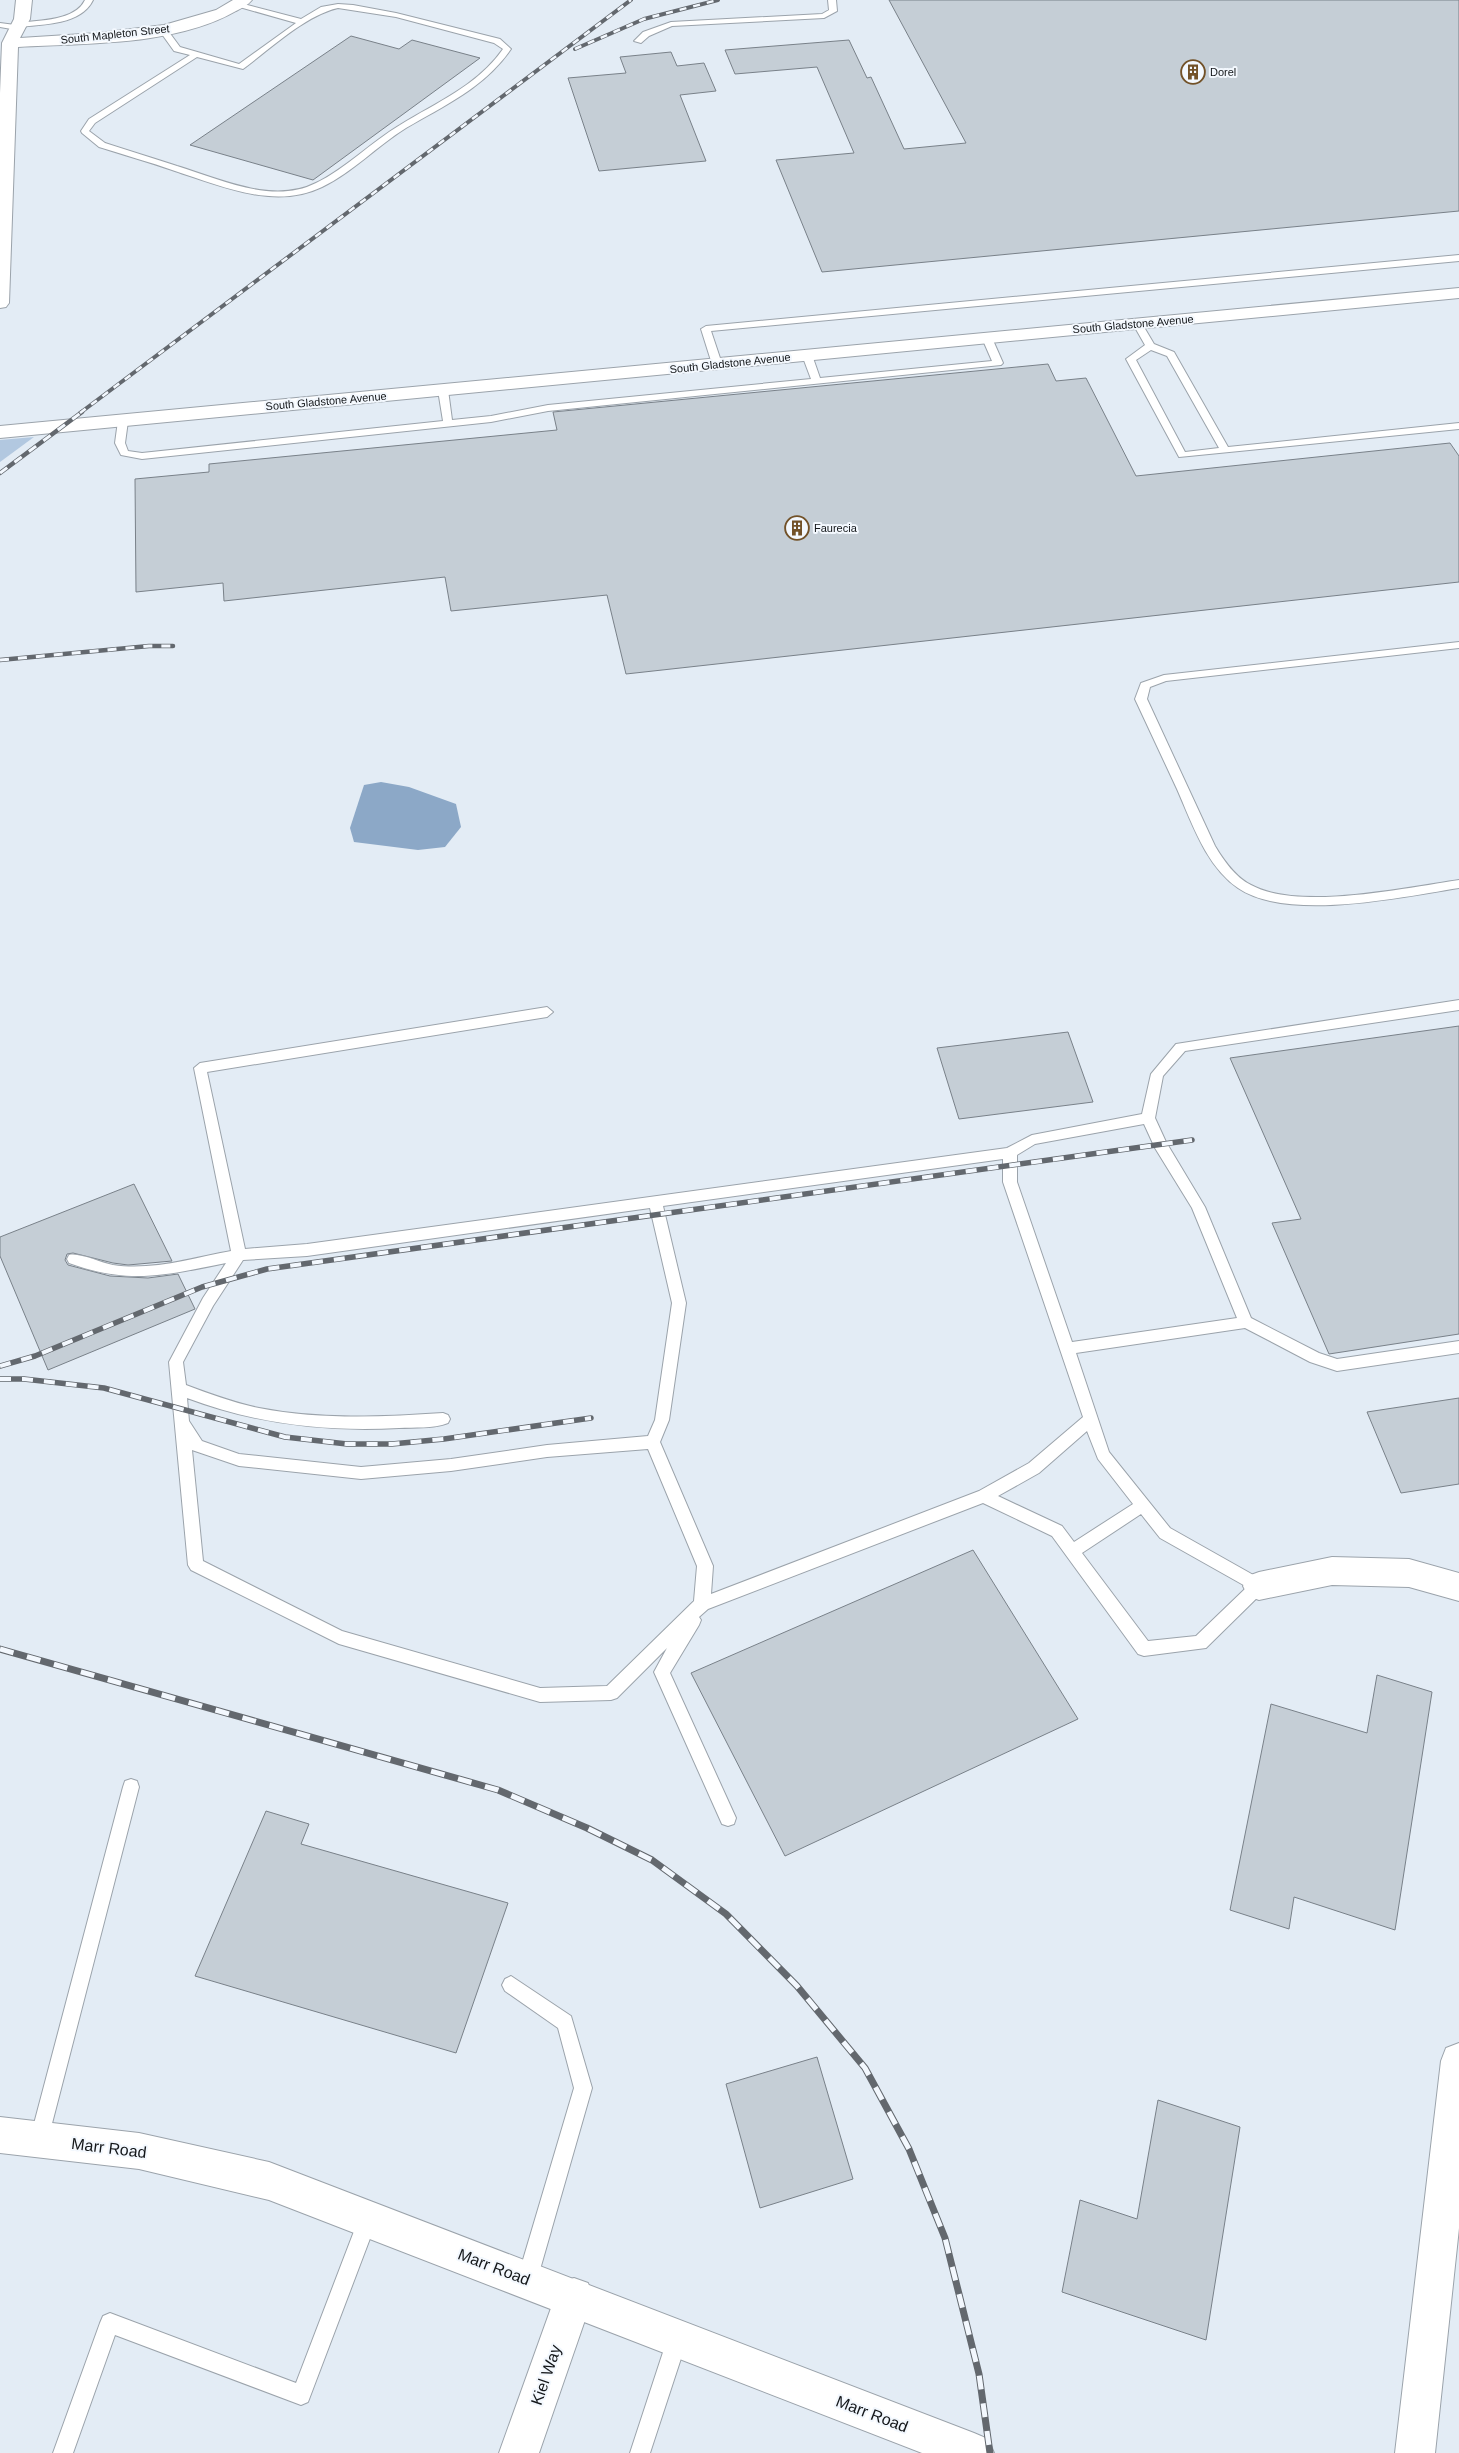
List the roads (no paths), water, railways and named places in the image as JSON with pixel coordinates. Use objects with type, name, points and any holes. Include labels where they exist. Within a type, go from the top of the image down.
[{"type":"street","points":[[0,303],[4,103],[12,35],[24,0]]},
{"type":"street","name":"South Mapleton Street","points":[[12,35],[163,30],[190,24],[242,2]]},
{"type":"street","name":"South Gladstone Avenue","points":[[0,432],[1459,293]]},
{"type":"street","points":[[1259,1586],[1332,1571],[1409,1573],[1459,1588]]},
{"type":"street","points":[[1415,2453],[1459,2061]]},
{"type":"street","name":"Marr Road","points":[[0,2135],[139,2150],[269,2181],[574,2297],[677,2340],[974,2453]]},
{"type":"street","name":"Kiel Way","points":[[519,2453],[574,2297]]},
{"type":"lane","points":[[0,25],[12,35],[82,12],[89,0]]},
{"type":"lane","points":[[638,41],[646,34],[671,24],[824,16],[833,11],[832,0]]},
{"type":"lane","points":[[242,2],[302,22]]},
{"type":"lane","points":[[163,30],[177,49],[195,54],[240,67],[302,22],[324,10],[338,6],[396,15],[497,41],[507,49],[500,61],[482,79],[443,106],[402,127],[318,187],[285,194],[243,189],[111,148],[102,145],[85,131],[92,121],[195,54]]},
{"type":"lane","points":[[717,364],[706,329],[1459,258]]},
{"type":"lane","points":[[1138,324],[1150,346],[1171,354],[1225,451]]},
{"type":"lane","points":[[123,421],[120,443],[124,453],[142,456],[491,419],[548,408],[998,363],[987,338]]},
{"type":"lane","points":[[1150,346],[1131,360],[1182,455],[1459,426]]},
{"type":"lane","points":[[807,355],[816,381]]},
{"type":"lane","points":[[443,390],[448,424]]},
{"type":"lane","points":[[1459,645],[1164,678],[1145,685],[1141,699],[1209,847],[1224,869],[1247,888],[1272,898],[1298,902],[1372,896],[1459,884]]},
{"type":"lane","points":[[1246,1322],[1198,1206],[1164,1151],[1148,1118],[1157,1074],[1181,1047],[1459,1005]]},
{"type":"lane","points":[[547,1012],[200,1068],[239,1255],[208,1302],[176,1362],[196,1565],[339,1637],[540,1695],[611,1693],[702,1604],[984,1496],[1034,1468],[1091,1419]]},
{"type":"lane","points":[[74,1259],[90,1266],[136,1273],[164,1270],[239,1255],[307,1250],[1010,1154],[1032,1140],[1148,1118]]},
{"type":"lane","points":[[984,1496],[1057,1531],[1144,1649],[1200,1643],[1259,1586],[1165,1533],[1103,1455],[1010,1182],[1010,1154]]},
{"type":"lane","points":[[655,1202],[679,1302],[662,1420],[653,1442],[705,1566],[702,1604],[662,1672],[728,1818]]},
{"type":"lane","points":[[1066,1349],[1246,1322],[1315,1358],[1337,1365],[1459,1347]]},
{"type":"lane","points":[[179,1389],[234,1408],[311,1422],[387,1424],[443,1419]]},
{"type":"lane","points":[[182,1422],[197,1445],[238,1460],[361,1473],[451,1465],[547,1451],[653,1442]]},
{"type":"lane","points":[[1072,1551],[1143,1506]]},
{"type":"lane","points":[[39,2140],[131,1787]]},
{"type":"lane","points":[[510,1985],[565,2022],[583,2088],[527,2280]]},
{"type":"lane","points":[[63,2453],[110,2323],[301,2395],[368,2219]]},
{"type":"lane","points":[[640,2453],[677,2340]]},
{"type":"railway","points":[[80,413],[631,0]]},
{"type":"railway","points":[[575,49],[644,19],[718,0]]},
{"type":"railway","points":[[0,473],[82,412]]},
{"type":"railway","points":[[0,660],[149,646],[173,646]]},
{"type":"railway","points":[[0,1366],[35,1356],[202,1287],[267,1269],[1192,1140]]},
{"type":"railway","points":[[0,1379],[24,1379],[104,1388],[285,1437],[347,1444],[392,1444],[444,1439],[591,1418]]},
{"type":"railway","points":[[0,1649],[498,1790],[587,1828],[652,1860],[726,1914],[797,1986],[865,2068],[909,2149],[945,2238],[979,2374],[990,2453]]},
{"type":"place","name":"Dorel","points":[[1193,72]]},
{"type":"place","name":"Faurecia","points":[[797,528]]}]
